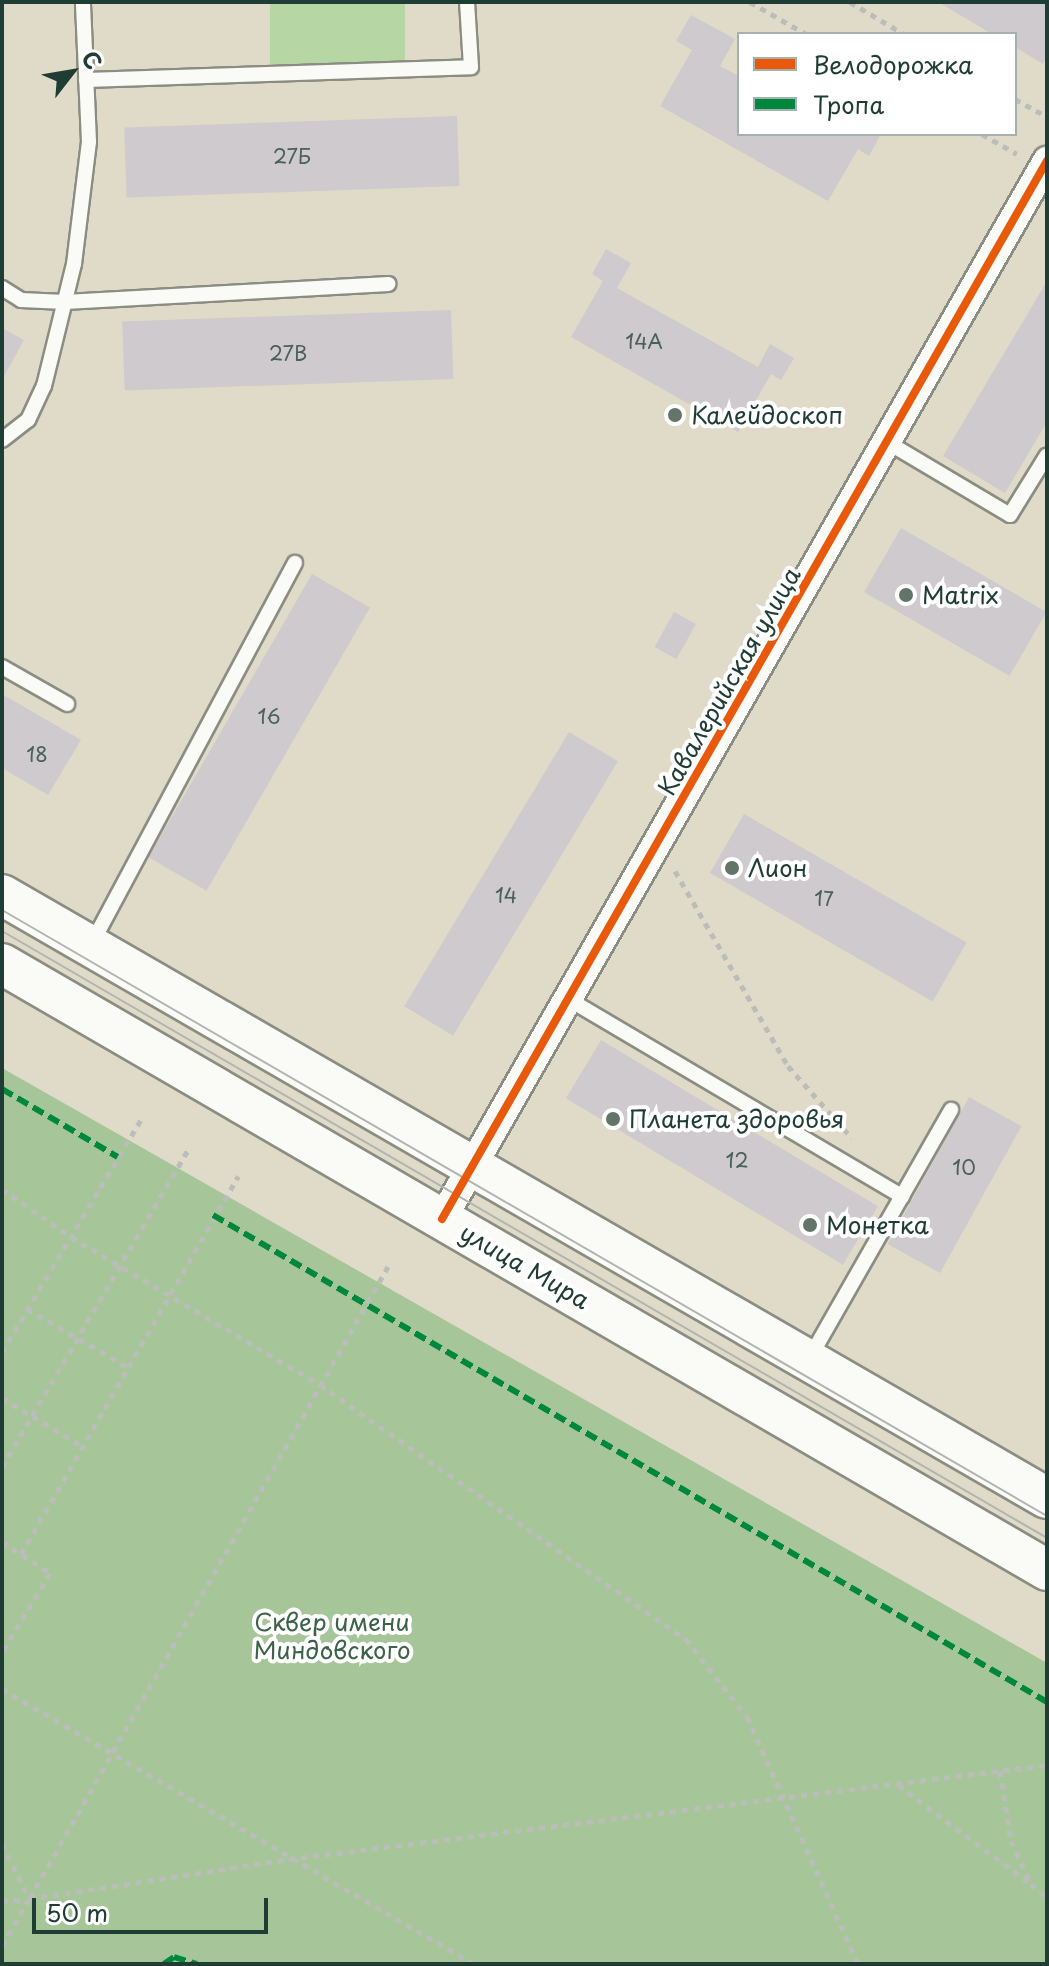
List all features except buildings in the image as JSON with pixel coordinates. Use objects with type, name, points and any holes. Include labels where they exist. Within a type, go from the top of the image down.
[{"type":"main road","points":[[2,895],[1047,1498]]},
{"type":"main road","name":"улица Мира","points":[[2,964],[1047,1570]]},
{"type":"street","name":"Кавалерийская улица","points":[[442,1219],[570,1000],[1047,161]]},
{"type":"lane","points":[[2,440],[28,420],[44,386],[65,302],[84,197],[86,80],[83,2]]},
{"type":"lane","points":[[86,80],[471,67],[467,2]]},
{"type":"lane","points":[[2,288],[21,300],[65,302],[389,284]]},
{"type":"lane","points":[[887,442],[1010,515],[1047,455]]},
{"type":"lane","points":[[89,947],[295,563]]},
{"type":"lane","points":[[2,667],[67,704]]},
{"type":"lane","points":[[570,1000],[902,1196]]},
{"type":"lane","points":[[809,1360],[951,1110]]},
{"type":"path","points":[[750,2],[802,32]]},
{"type":"path","points":[[850,2],[901,32]]},
{"type":"path","points":[[1017,100],[1047,117]]},
{"type":"path","points":[[986,136],[1018,154]]},
{"type":"path","points":[[673,867],[788,1066],[861,1149]]},
{"type":"path","points":[[2,1352],[141,1120]]},
{"type":"path","points":[[2,1467],[189,1148]]},
{"type":"path","points":[[21,1554],[238,1176]]},
{"type":"path","points":[[2,1189],[71,1237],[320,1385],[686,1639],[747,1717],[858,1964]]},
{"type":"path","points":[[2,1946],[390,1263]]},
{"type":"path","points":[[27,1309],[127,1367]]},
{"type":"path","points":[[2,1398],[82,1446]]},
{"type":"path","points":[[2,1542],[50,1573],[2,1653]]},
{"type":"path","points":[[2,1689],[289,1859],[474,1964]]},
{"type":"path","points":[[2,1901],[155,1884],[289,1859],[1047,1765]]},
{"type":"path","points":[[1000,1771],[1011,1841],[1031,1884]]},
{"type":"path","points":[[898,1785],[1047,1897]]},
{"type":"path","points":[[2,1844],[29,1899]]},
{"type":"green space","points":[[270,2],[405,2],[405,64],[270,64]]},
{"type":"green space","name":"Сквер имени Миндовского","points":[[2,1068],[1047,1663],[1047,1964],[2,1964]]},
{"type":"tram line","points":[[2,910],[1047,1516]]},
{"type":"tram line","points":[[2,931],[1047,1538]]},
{"type":"marked path","points":[[2,1089],[118,1157]]},
{"type":"marked path","points":[[213,1215],[1047,1702]]},
{"type":"marked path","points":[[164,1964],[174,1957],[197,1964]]},
{"type":"cycle path","points":[[442,1219],[1047,161]]},
{"type":"place","name":"Калейдоскоп","points":[[675,415]]},
{"type":"place","name":"Matrix","points":[[906,595]]},
{"type":"place","name":"Лион","points":[[732,868]]},
{"type":"place","name":"Планета здоровья","points":[[613,1119]]},
{"type":"place","name":"Монетка","points":[[810,1225]]}]
